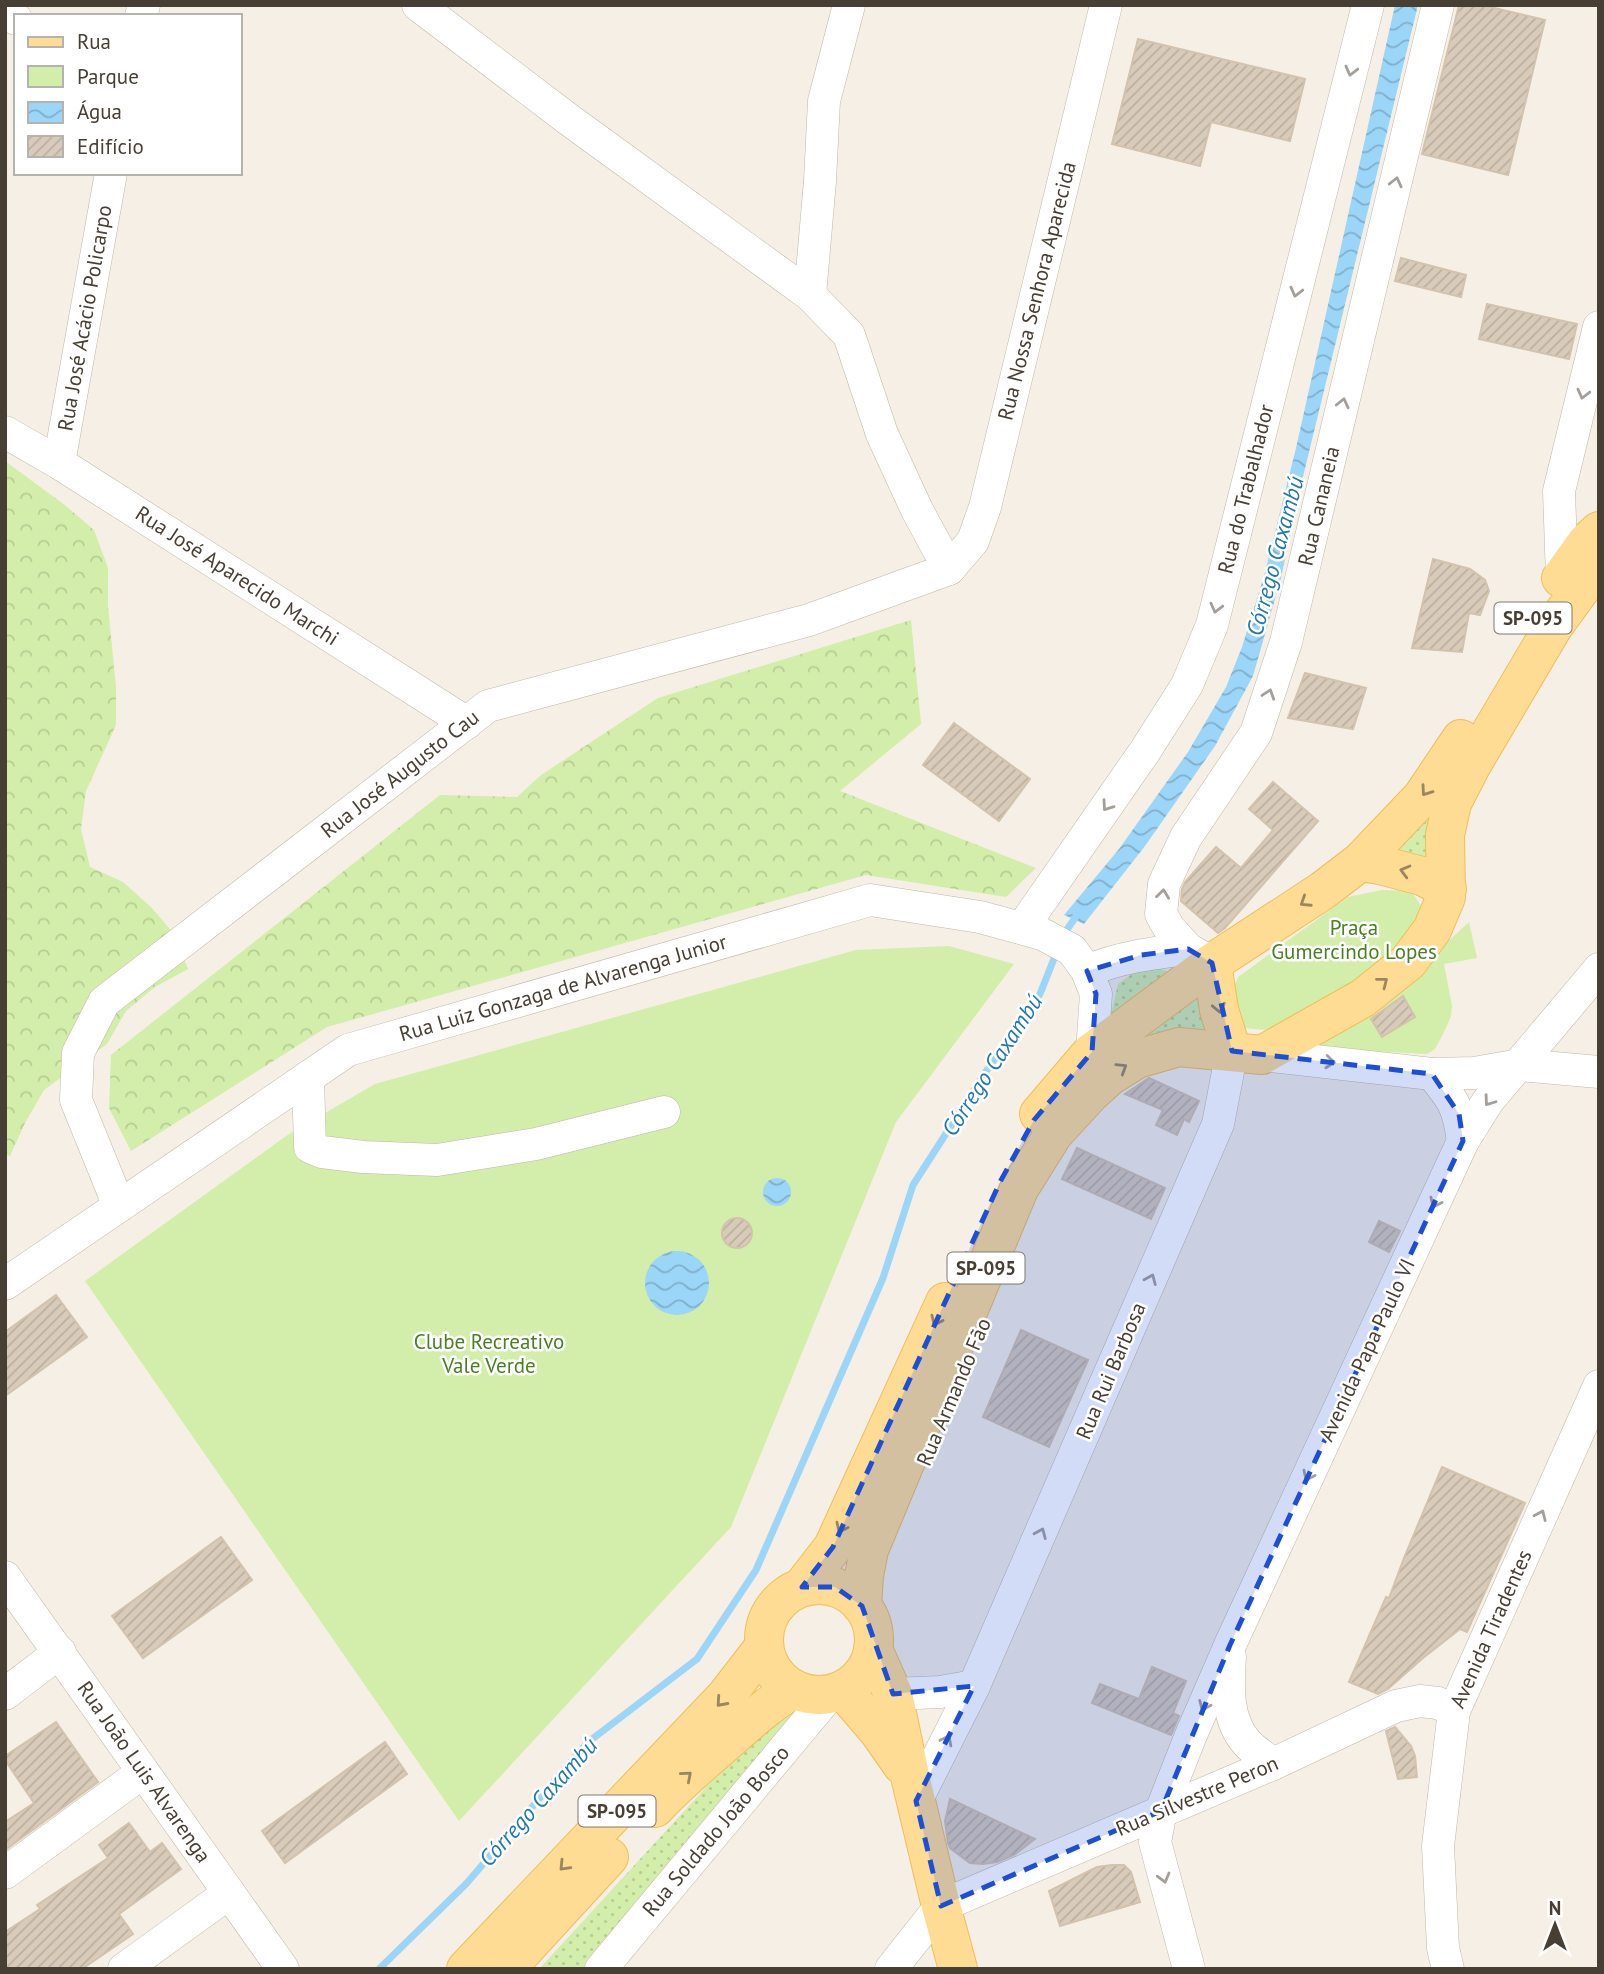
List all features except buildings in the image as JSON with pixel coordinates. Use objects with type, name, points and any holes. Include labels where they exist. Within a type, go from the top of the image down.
[{"type":"main road","name":"SP-095","points":[[466,1969],[726,1696],[763,1648],[767,1621],[775,1607],[787,1595],[802,1587],[833,1547],[1000,1182],[1034,1120],[1092,1052],[1200,956],[1322,891],[1360,862],[1422,797],[1479,714],[1535,615],[1586,544],[1599,531]]},
{"type":"main road","name":"SP-095","points":[[1247,1053],[1363,998],[1408,962],[1432,930],[1446,897],[1445,835],[1452,803],[1553,627],[1599,564]]},
{"type":"main road","points":[[1360,862],[1422,876],[1447,889]]},
{"type":"main road","points":[[1200,956],[1219,1010],[1247,1053]]},
{"type":"main road","name":"Rua Armando Fão","points":[[869,1625],[888,1550],[1035,1200],[1090,1094],[1111,1076],[1138,1059],[1179,1047],[1247,1053]]},
{"type":"main road","points":[[802,1587],[835,1587],[850,1594],[869,1625],[893,1694],[913,1788],[958,1969]]},
{"type":"main road","points":[[763,1648],[781,1680],[794,1689],[810,1694],[837,1691],[857,1679],[868,1666],[869,1625]]},
{"type":"main road","name":"SP-095","points":[[506,1969],[671,1791],[776,1700],[794,1689]]},
{"type":"main road","points":[[837,1691],[879,1732],[913,1788]]},
{"type":"street","points":[[418,5],[568,119],[810,295],[849,335],[882,434],[917,510],[949,569]]},
{"type":"street","points":[[810,295],[824,101],[849,5]]},
{"type":"street","name":"Rua Nossa Senhora Aparecida","points":[[949,569],[973,541],[985,507],[1106,5]]},
{"type":"street","name":"Rua do Trabalhador","points":[[1032,931],[1187,685],[1212,625],[1368,5]]},
{"type":"street","name":"Rua Cananeia","points":[[1200,956],[1169,928],[1161,914],[1164,884],[1186,837],[1256,733],[1286,642],[1438,5]]},
{"type":"street","name":"Rua José Acácio Policarpo","points":[[59,463],[111,175]]},
{"type":"street","points":[[1562,577],[1559,491],[1599,327]]},
{"type":"street","name":"Rua José Aparecido Marchi","points":[[5,432],[59,463],[467,723]]},
{"type":"street","name":"Rua José Augusto Cau","points":[[119,1206],[76,1100],[78,1053],[104,1002],[488,706],[809,620],[949,569]]},
{"type":"street","name":"Rua Luiz Gonzaga de Alvarenga Junior","points":[[5,1284],[348,1050],[870,900],[981,917],[1032,931],[1079,961]]},
{"type":"street","points":[[1079,961],[1106,963],[1141,955],[1200,956]]},
{"type":"street","points":[[1079,961],[1096,995],[1092,1052]]},
{"type":"street","name":"Avenida Papa Paulo VI","points":[[1189,1969],[1155,1842],[1161,1811],[1191,1735],[1230,1645],[1464,1141],[1488,1101],[1599,969]]},
{"type":"street","points":[[1247,1053],[1432,1074],[1474,1073],[1520,1065],[1599,1072]]},
{"type":"street","name":"Rua Rui Barbosa","points":[[913,1788],[974,1686],[1247,1053]]},
{"type":"street","points":[[1432,1074],[1452,1098],[1459,1114],[1464,1141]]},
{"type":"street","points":[[308,1077],[310,1147],[322,1152],[363,1157],[437,1160],[536,1144],[664,1112]]},
{"type":"street","name":"Avenida Tiradentes","points":[[1448,1969],[1443,1948],[1438,1846],[1454,1711],[1599,1385]]},
{"type":"street","name":"Rua João Luis Alvarenga","points":[[5,1577],[283,1969]]},
{"type":"street","name":"Avenida Papa Paulo VI","points":[[1230,1645],[1229,1682],[1233,1719],[1247,1744],[1273,1763]]},
{"type":"street","points":[[5,1694],[60,1653]]},
{"type":"street","points":[[893,1694],[940,1692],[974,1686]]},
{"type":"street","name":"Rua Soldado João Bosco","points":[[601,1969],[837,1691]]},
{"type":"street","name":"Rua Silvestre Peron","points":[[941,1906],[1273,1763],[1396,1706],[1420,1702],[1438,1703],[1454,1711]]},
{"type":"street","points":[[5,1873],[143,1772]]},
{"type":"street","points":[[124,1969],[229,1892]]},
{"type":"street","points":[[891,1969],[941,1906]]},
{"type":"highlighted area","points":[[1188,949],[1212,963],[1232,1051],[1432,1074],[1459,1114],[1463,1141],[1230,1645],[1161,1811],[941,1906],[916,1801],[974,1686],[893,1694],[862,1606],[835,1587],[802,1587],[833,1547],[1000,1182],[1034,1120],[1092,1052],[1096,994],[1087,971],[1141,955]]},
{"type":"green space","points":[[5,461],[94,530],[108,568],[116,725],[86,791],[81,829],[90,867],[123,882],[151,907],[175,935],[188,969],[155,987],[126,1011],[107,1044],[44,1090],[10,1156],[5,1154]]},
{"type":"green space","points":[[911,620],[921,724],[840,791],[1036,868],[1006,897],[866,875],[327,1027],[131,1151],[109,1108],[111,1055],[440,795],[517,797],[541,775],[658,698]]},
{"type":"green space","points":[[1434,811],[1430,877],[1387,862]]},
{"type":"green space","name":"Praça Gumercindo Lopes","points":[[1382,890],[1411,891],[1424,910],[1396,954],[1283,1027],[1264,1030],[1245,1028],[1232,993],[1238,977],[1348,897]]},
{"type":"green space","name":"Praça Gumercindo Lopes","points":[[1469,922],[1477,958],[1444,964],[1452,1006],[1451,1016],[1435,1049],[1427,1054],[1314,1048],[1411,976]]},
{"type":"green space","name":"Clube Recreativo Vale Verde","points":[[949,946],[1014,964],[896,1122],[731,1527],[459,1821],[85,1281],[289,1134],[375,1084],[856,950]]},
{"type":"green space","points":[[1140,968],[1159,968],[1168,972],[1103,1028],[1112,1010],[1118,984]]},
{"type":"green space","points":[[1197,989],[1216,1035],[1121,1045]]},
{"type":"green space","points":[[811,1705],[589,1969],[539,1969],[755,1734],[787,1710]]},
{"type":"water","points":[[1395,5],[1418,5],[1300,489],[1281,578],[1253,676],[1215,746],[1145,846],[1084,924],[1064,915],[1119,849],[1188,752],[1226,687],[1242,647],[1264,576],[1296,448]]},
{"type":"water","points":[[777,1178],[787,1182],[791,1192],[787,1202],[777,1206],[767,1202],[763,1192],[767,1182]]},
{"type":"water","points":[[671,1251],[683,1251],[700,1260],[707,1271],[707,1295],[700,1306],[683,1315],[671,1315],[659,1310],[650,1301],[645,1289],[645,1277],[650,1265],[659,1256]]},
{"type":"waterway","name":"Córrego Caxambú","points":[[1062,937],[1079,912]]},
{"type":"waterway","name":"Córrego Caxambú","points":[[379,1969],[466,1884],[587,1743],[697,1659],[756,1570],[883,1278],[913,1185],[1040,994],[1057,951]]}]
